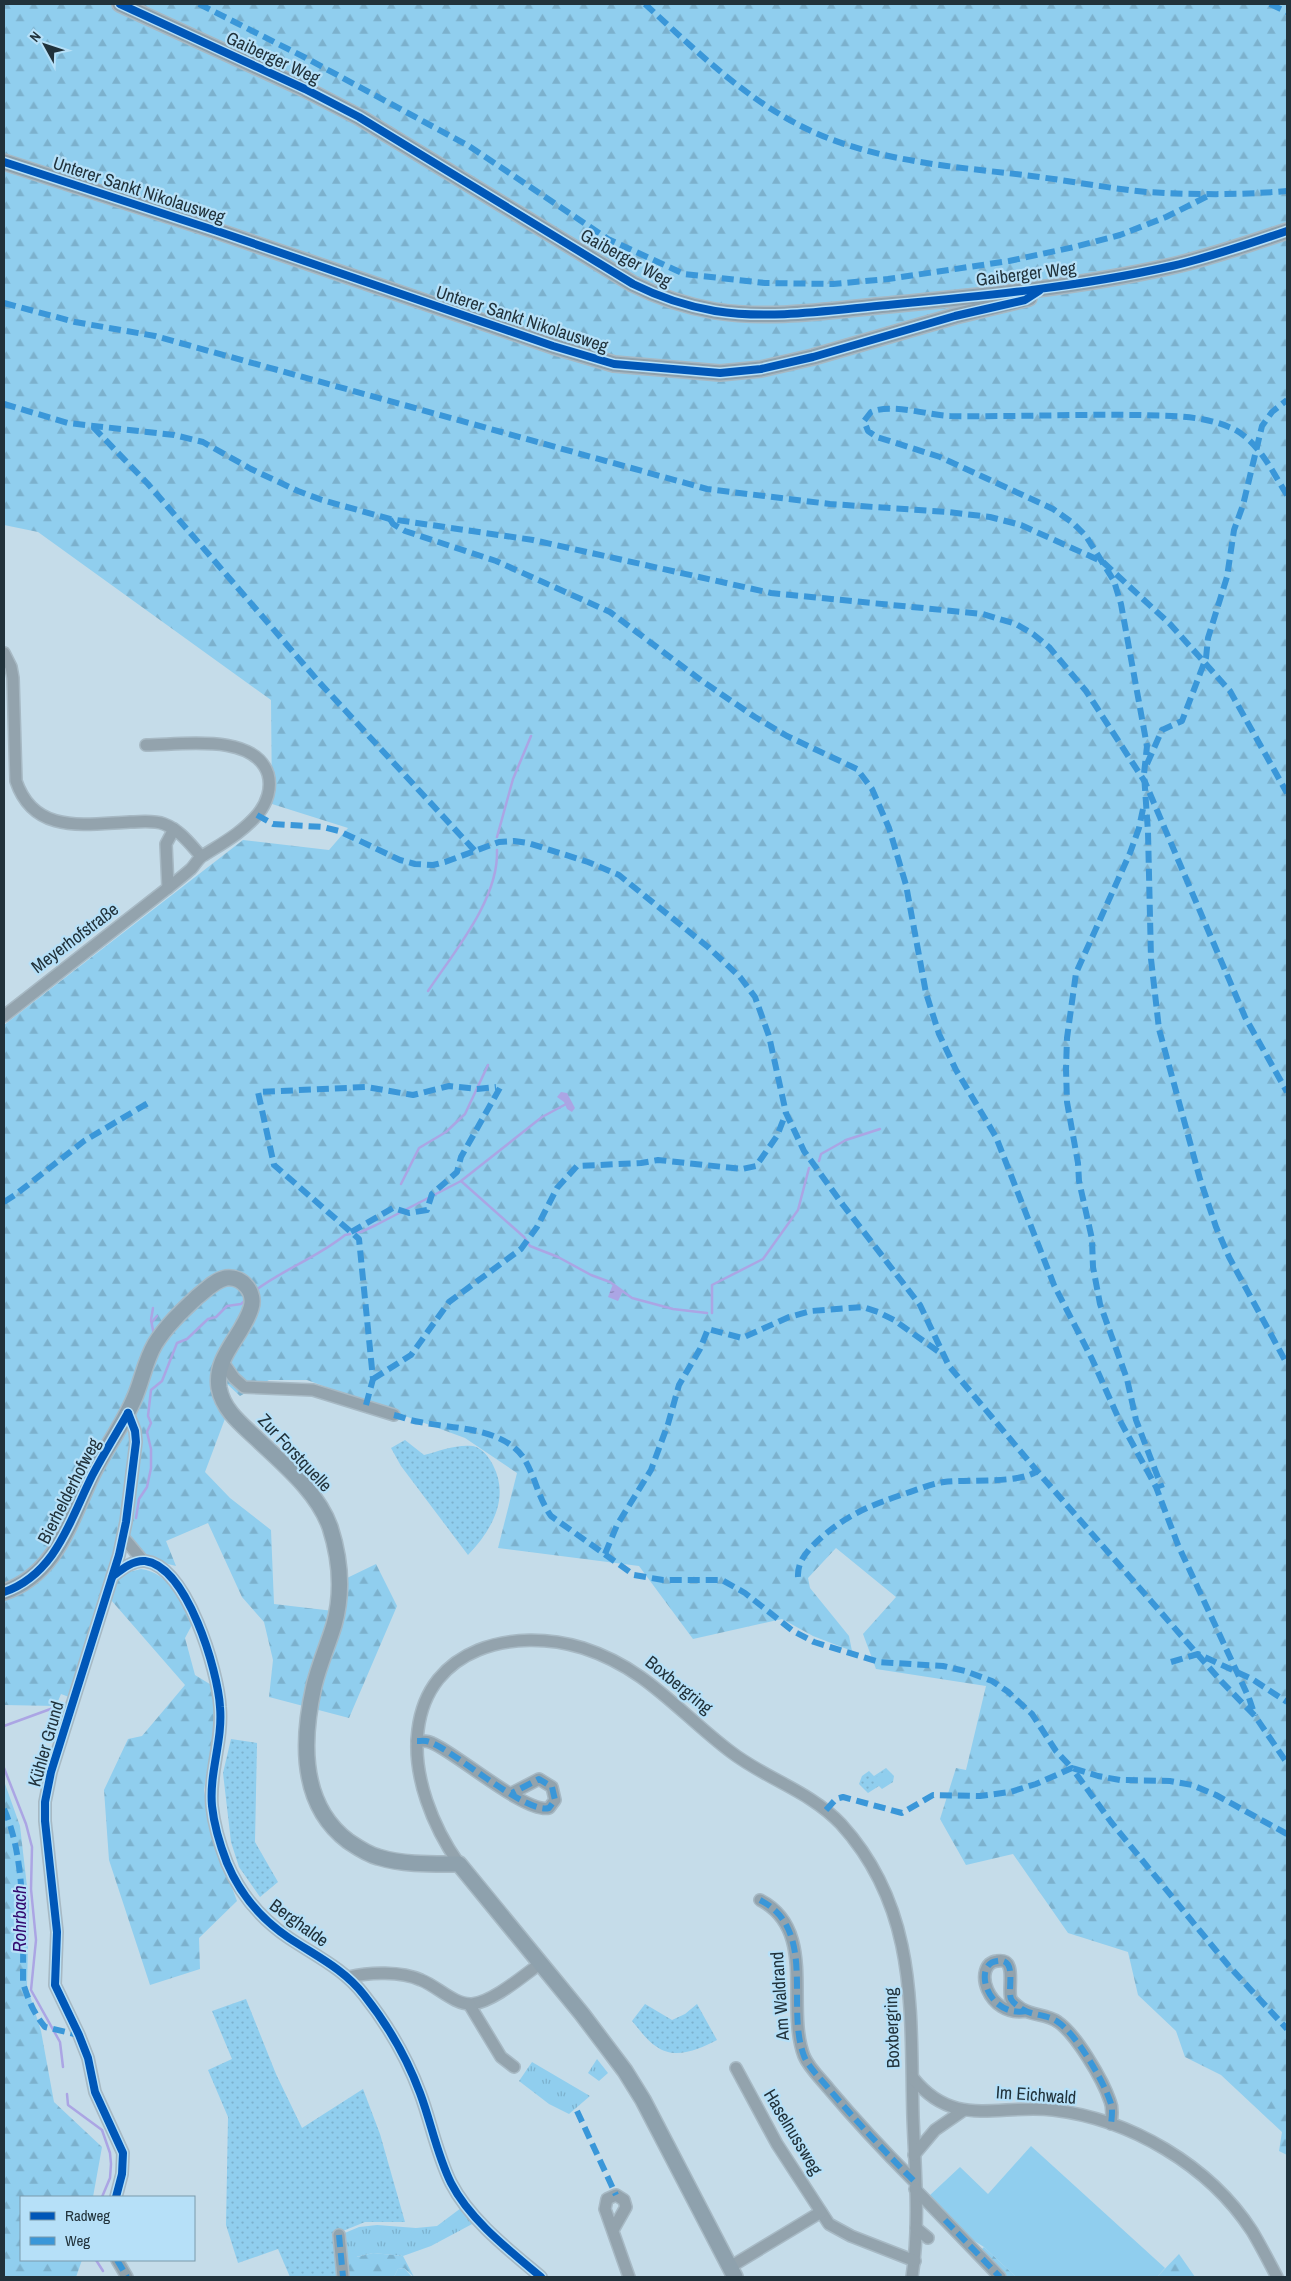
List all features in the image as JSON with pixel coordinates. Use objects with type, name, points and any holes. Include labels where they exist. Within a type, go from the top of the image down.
[{"type":"street","name":"Gaiberger Weg","points":[[120,4],[352,113],[633,284],[688,305],[715,311],[772,314],[915,303],[1041,288],[1123,276],[1172,266],[1217,254],[1287,231]]},
{"type":"street","name":"Unterer Sankt Nikolausweg","points":[[4,162],[217,231],[553,346],[614,364],[712,373],[762,370],[822,355],[955,316],[1025,300],[1035,295],[1041,288]]},
{"type":"street","points":[[4,653],[11,667],[13,678],[16,781],[31,807],[50,820],[63,823],[158,822],[174,829],[201,856]]},
{"type":"street","name":"Meyerhofstraße","points":[[4,1016],[168,888],[190,870],[201,856],[228,840],[248,824],[261,810],[270,787],[265,767],[251,753],[229,745],[146,745]]},
{"type":"street","points":[[168,888],[166,844],[174,829]]},
{"type":"street","name":"Zur Forstquelle","points":[[128,1413],[138,1390],[149,1355],[163,1332],[206,1290],[220,1280],[230,1278],[238,1280],[247,1287],[251,1294],[252,1305],[222,1361],[219,1384],[226,1405],[236,1418],[309,1492],[329,1524],[336,1546],[340,1576],[339,1603],[335,1622],[315,1683],[307,1735],[306,1758],[310,1784],[319,1807],[340,1834],[375,1857],[460,1864]]},
{"type":"street","points":[[222,1361],[244,1388],[313,1390],[394,1415]]},
{"type":"street","name":"Kühler Grund","points":[[116,2196],[124,2166],[121,2147],[95,2092],[88,2058],[55,1985],[57,1932],[45,1811],[51,1772],[113,1576],[123,1537],[136,1442],[135,1430],[128,1413]]},
{"type":"street","name":"Bierhelderhofweg","points":[[4,1592],[30,1577],[59,1546],[92,1476],[128,1413]]},
{"type":"street","name":"Berghalde","points":[[123,1537],[143,1561],[163,1568],[172,1577],[198,1624],[211,1656],[221,1709],[220,1735],[211,1787],[212,1808],[218,1834],[235,1880],[258,1912],[271,1924],[349,1977],[381,2017],[400,2050],[420,2092],[447,2172],[457,2192],[484,2225],[541,2277]]},
{"type":"street","points":[[113,1576],[127,1566],[143,1561]]},
{"type":"street","name":"Boxbergring","points":[[732,2272],[632,2082],[596,2031],[460,1864],[446,1845],[428,1806],[418,1766],[417,1741],[421,1714],[437,1682],[461,1659],[492,1644],[520,1640],[564,1644],[600,1654],[641,1676],[736,1756],[808,1797],[826,1810],[841,1824],[876,1874],[887,1897],[905,1955],[910,1995],[916,2228],[915,2261],[912,2277]]},
{"type":"street","points":[[417,1741],[434,1744],[485,1778],[512,1793]]},
{"type":"street","name":"Am Waldrand","points":[[760,1900],[782,1917],[793,1939],[798,2026],[805,2058],[860,2126],[945,2220],[1000,2277]]},
{"type":"street","points":[[1026,2011],[1011,1999],[1011,1977],[1007,1965],[997,1960],[989,1965],[985,1973],[986,1983],[996,2003],[1012,2012],[1026,2011],[1049,2017],[1069,2031],[1107,2093],[1112,2106],[1111,2124]]},
{"type":"street","points":[[349,1977],[361,1974],[411,1976],[428,1983],[459,2001],[469,2004],[478,2003],[494,1995],[541,1963]]},
{"type":"street","points":[[469,2004],[501,2057],[511,2065]]},
{"type":"street","name":"Haselnussweg","points":[[736,2068],[777,2144],[829,2224],[915,2261]]},
{"type":"street","name":"Im Eichwald","points":[[913,2078],[935,2100],[950,2107],[964,2110],[1053,2110],[1086,2116],[1148,2139],[1179,2158],[1217,2189],[1251,2230],[1277,2277]]},
{"type":"street","points":[[914,2155],[935,2130],[964,2110]]},
{"type":"street","points":[[732,2272],[821,2212]]},
{"type":"street","points":[[916,2228],[928,2238]]},
{"type":"street","points":[[613,2230],[630,2277]]},
{"type":"street","points":[[339,2235],[343,2277]]},
{"type":"street","points":[[119,2261],[127,2277]]},
{"type":"green space","points":[[4,4],[1287,4],[1287,2155],[1279,2151],[1282,2132],[1221,2075],[1185,2057],[1176,2031],[1138,1995],[1128,1952],[1068,1933],[1013,1854],[966,1865],[940,1819],[956,1768],[966,1770],[986,1686],[876,1669],[863,1634],[896,1597],[836,1548],[808,1578],[810,1588],[849,1636],[852,1651],[813,1636],[782,1619],[693,1639],[639,1566],[498,1548],[517,1473],[465,1438],[307,1380],[269,1380],[240,1396],[225,1382],[226,1416],[205,1472],[230,1498],[271,1530],[274,1604],[342,1612],[347,1578],[376,1564],[397,1606],[349,1718],[269,1697],[273,1660],[264,1622],[242,1597],[208,1523],[166,1541],[176,1566],[144,1558],[126,1537],[69,1697],[61,1694],[56,1706],[4,1705],[4,1025],[243,840],[329,850],[348,828],[272,804],[271,700],[38,532],[4,525]]},
{"type":"green space","points":[[405,1440],[424,1455],[454,1447],[473,1446],[482,1451],[491,1462],[498,1477],[499,1501],[491,1524],[468,1555],[401,1466],[391,1448]]},
{"type":"green space","points":[[141,1569],[159,1576],[167,1582],[178,1597],[193,1623],[185,1638],[195,1675],[213,1686],[215,1724],[204,1790],[213,1836],[237,1901],[199,1938],[200,1969],[150,1985],[109,1860],[104,1790],[128,1739],[142,1736],[185,1685],[111,1600],[118,1579],[129,1572]]},
{"type":"green space","points":[[231,1739],[257,1743],[255,1842],[278,1882],[260,1897],[239,1867],[231,1842],[223,1773]]},
{"type":"green space","points":[[886,1768],[894,1776],[893,1782],[882,1789],[879,1786],[868,1793],[859,1784],[862,1776],[869,1771],[874,1776]]},
{"type":"green space","points":[[886,1770],[892,1780],[881,1787],[875,1778]]},
{"type":"green space","points":[[4,1781],[20,1826],[29,1904],[27,1986],[41,2031],[54,2102],[102,2147],[93,2196],[20,2196],[20,2261],[82,2261],[76,2277],[4,2277]]},
{"type":"green space","points":[[246,1999],[276,2074],[302,2128],[363,2089],[380,2134],[405,2222],[365,2222],[338,2233],[341,2277],[290,2277],[278,2249],[238,2263],[226,2225],[228,2117],[208,2070],[232,2059],[212,2011]]},
{"type":"green space","points":[[645,2004],[672,2020],[685,2014],[697,2004],[717,2040],[687,2052],[672,2053],[664,2051],[650,2042],[632,2021]]},
{"type":"green space","points":[[597,2059],[608,2073],[599,2081],[588,2073]]},
{"type":"green space","points":[[532,2062],[590,2096],[569,2114],[549,2104],[519,2081]]},
{"type":"green space","points":[[1031,2146],[1165,2268],[1157,2277],[1016,2277],[984,2247],[965,2235],[929,2196],[960,2167],[988,2194]]},
{"type":"green space","points":[[461,2208],[474,2223],[431,2246],[403,2256],[373,2253],[356,2257],[344,2249],[340,2235],[359,2227],[377,2225],[416,2228],[437,2226]]},
{"type":"green space","points":[[354,2247],[357,2257],[373,2253],[403,2256],[414,2277],[404,2268],[398,2269],[394,2277],[342,2277],[344,2249]]},
{"type":"green space","points":[[984,2247],[1016,2277],[1004,2277],[979,2252]]},
{"type":"green space","points":[[1179,2254],[1195,2277],[1157,2277]]},
{"type":"green space","points":[[404,2268],[412,2277],[394,2277],[398,2269]]},
{"type":"water","points":[[561,1092],[567,1093],[575,1108],[572,1112],[557,1097]]},
{"type":"water","points":[[613,1284],[623,1291],[618,1301],[608,1297]]},
{"type":"waterway","points":[[497,837],[513,779],[531,736]]},
{"type":"waterway","points":[[428,991],[462,942],[483,906],[496,869],[497,850]]},
{"type":"waterway","points":[[401,1184],[419,1148],[446,1132],[465,1114],[488,1065]]},
{"type":"waterway","points":[[354,1232],[361,1232],[376,1225],[461,1181],[542,1117],[568,1103]]},
{"type":"waterway","points":[[819,1161],[821,1154],[846,1140],[880,1129]]},
{"type":"waterway","points":[[712,1313],[712,1285],[763,1259],[798,1210],[809,1168]]},
{"type":"waterway","points":[[461,1181],[524,1237],[530,1246],[610,1282],[632,1298],[673,1309],[707,1313]]},
{"type":"waterway","points":[[256,1290],[324,1250],[345,1235],[350,1234]]},
{"type":"waterway","points":[[136,1518],[139,1499],[147,1487],[151,1468],[151,1449],[147,1432],[151,1423],[148,1416],[151,1390],[162,1381],[177,1343],[187,1339],[208,1319],[216,1317],[227,1306],[241,1304],[247,1299]]},
{"type":"waterway","points":[[153,1308],[151,1320],[154,1335]]},
{"type":"waterway","points":[[152,1322],[157,1316]]},
{"type":"waterway","points":[[4,1726],[56,1707]]},
{"type":"waterway","name":"Rohrbach","points":[[4,1768],[26,1824],[32,1847],[31,1889],[36,1940],[31,1990],[60,2042],[63,2067]]},
{"type":"waterway","name":"Rohrbach","points":[[67,2094],[68,2105],[102,2130],[110,2153],[110,2178],[102,2196]]},
{"type":"waterway","name":"Rohrbach","points":[[97,2261],[103,2271]]},
{"type":"marked path","points":[[199,4],[304,57],[469,146],[608,239],[684,274],[765,283],[833,284],[888,279],[1009,261],[1120,235],[1166,217],[1210,195]]},
{"type":"marked path","points":[[645,4],[718,70],[757,100],[799,125],[853,147],[938,165],[1147,192],[1217,194],[1287,191]]},
{"type":"marked path","points":[[1270,4],[1287,12]]},
{"type":"marked path","points":[[4,303],[75,322],[155,336],[707,489],[830,504],[948,512],[990,517],[1021,525],[1103,562],[1170,624],[1230,691],[1287,793]]},
{"type":"marked path","points":[[1147,764],[1162,730],[1182,721],[1206,658],[1208,638],[1227,577],[1234,530],[1243,505],[1262,426],[1272,412],[1287,400]]},
{"type":"marked path","points":[[4,404],[68,423],[174,435],[203,442],[251,469],[298,491],[322,500],[390,519],[533,540],[771,593],[983,614],[1016,624],[1033,634],[1049,647],[1086,691],[1145,782],[1245,1017],[1287,1092]]},
{"type":"marked path","points":[[1287,495],[1263,456],[1248,439],[1229,427],[1196,418],[1139,415],[950,416],[889,409],[871,412],[864,421],[868,431],[877,437],[940,457],[1053,509],[1073,523],[1086,536],[1114,581],[1121,604],[1147,746],[1144,774],[1148,832],[1151,959],[1159,1029],[1200,1179],[1216,1227],[1229,1257],[1287,1364]]},
{"type":"marked path","points":[[93,427],[148,484],[319,682],[475,851]]},
{"type":"marked path","points":[[390,519],[393,524],[405,531],[496,561],[610,612],[702,681],[755,717],[787,736],[857,769],[872,789],[889,828],[906,885],[926,993],[939,1034],[956,1070],[996,1137],[1054,1285],[1092,1359],[1118,1417],[1156,1487],[1178,1545],[1249,1698],[1255,1716]]},
{"type":"marked path","points":[[1143,809],[1139,828],[1130,853],[1076,973],[1067,1038],[1066,1069],[1067,1102],[1078,1163],[1079,1181],[1092,1239],[1093,1267],[1100,1304],[1127,1379],[1136,1420],[1162,1488]]},
{"type":"marked path","points":[[257,815],[273,824],[323,827],[339,831],[400,860],[415,864],[433,865],[445,862],[499,842],[514,841],[528,843],[588,862],[619,875],[708,947],[740,977],[755,997],[769,1036],[786,1113],[804,1151],[920,1305],[949,1366],[1037,1471],[1221,1681],[1255,1716],[1287,1763]]},
{"type":"marked path","points":[[366,1405],[373,1379],[359,1239],[274,1165],[258,1092],[366,1087],[413,1095],[449,1086],[477,1089],[496,1087]]},
{"type":"marked path","points":[[351,1232],[393,1208],[409,1213],[427,1210],[432,1194],[457,1172],[461,1157],[501,1086]]},
{"type":"marked path","points":[[4,1202],[84,1141],[148,1103]]},
{"type":"marked path","points":[[373,1379],[411,1355],[449,1302],[521,1249],[537,1227],[557,1188],[577,1166],[641,1163],[658,1160],[742,1169],[756,1166],[777,1136],[786,1113]]},
{"type":"marked path","points":[[605,1554],[617,1525],[651,1470],[668,1424],[679,1385],[700,1349],[708,1329],[742,1338],[789,1317],[811,1311],[863,1307],[894,1320],[939,1352]]},
{"type":"marked path","points":[[394,1415],[476,1431],[502,1440],[514,1447],[523,1457],[531,1471],[543,1502],[551,1516],[634,1575],[663,1580],[722,1580],[745,1593],[793,1631],[814,1642],[879,1662],[943,1666],[965,1671],[992,1681],[1007,1691],[1032,1714],[1056,1751],[1072,1768],[1120,1780],[1170,1781],[1192,1785],[1216,1795],[1287,1834]]},
{"type":"marked path","points":[[798,1577],[802,1559],[823,1536],[843,1521],[873,1505],[939,1483],[1019,1478],[1037,1471]]},
{"type":"marked path","points":[[1171,1662],[1198,1654],[1252,1679],[1287,1702]]},
{"type":"marked path","points":[[417,1741],[428,1741],[443,1749],[524,1802],[538,1807],[549,1808],[555,1800],[552,1787],[539,1779],[512,1793]]},
{"type":"marked path","points":[[826,1810],[836,1799],[843,1797],[902,1813],[933,1795],[980,1796],[1010,1792],[1036,1784],[1072,1768],[1111,1822],[1228,1965],[1287,2029]]},
{"type":"marked path","points":[[4,1809],[11,1829],[20,1872],[23,1917],[23,1983],[29,2001],[45,2027],[79,2035]]},
{"type":"marked path","points":[[760,1900],[778,1913],[789,1930],[797,1970],[799,2036],[806,2060],[849,2113],[914,2181]]},
{"type":"marked path","points":[[1026,2011],[1013,2011],[1002,2007],[993,1999],[985,1980],[989,1964],[997,1961],[1003,1961],[1007,1964],[1010,1969],[1010,1994],[1014,2003],[1026,2011],[1054,2019],[1073,2036],[1088,2058],[1106,2092],[1112,2106],[1111,2124]]},
{"type":"marked path","points":[[577,2111],[616,2195]]},
{"type":"marked path","points":[[945,2220],[1000,2277]]},
{"type":"marked path","points":[[339,2235],[343,2277]]},
{"type":"marked path","points":[[118,2261],[127,2277]]},
{"type":"cycle path","points":[[120,4],[305,89],[359,117],[633,284],[653,293],[704,309],[758,315],[801,313],[1031,290],[1102,280],[1172,266],[1287,231]]},
{"type":"cycle path","points":[[4,162],[217,231],[553,346],[614,364],[720,373],[761,369],[813,357],[955,316],[1025,300],[1039,291]]},
{"type":"cycle path","points":[[4,1592],[22,1584],[49,1559],[68,1527],[92,1476],[128,1413]]},
{"type":"cycle path","points":[[116,2196],[122,2174],[123,2153],[95,2092],[88,2058],[79,2035],[55,1985],[57,1932],[45,1821],[45,1802],[51,1772],[119,1555],[126,1522],[136,1442],[135,1431],[128,1413]]},
{"type":"cycle path","points":[[113,1576],[128,1566],[141,1561],[160,1567],[174,1581],[187,1600],[198,1622],[213,1670],[220,1707],[220,1732],[212,1781],[213,1813],[224,1856],[238,1885],[252,1905],[269,1923],[339,1970],[364,1995],[403,2054],[424,2104],[442,2161],[459,2197],[491,2234],[541,2277]]}]
